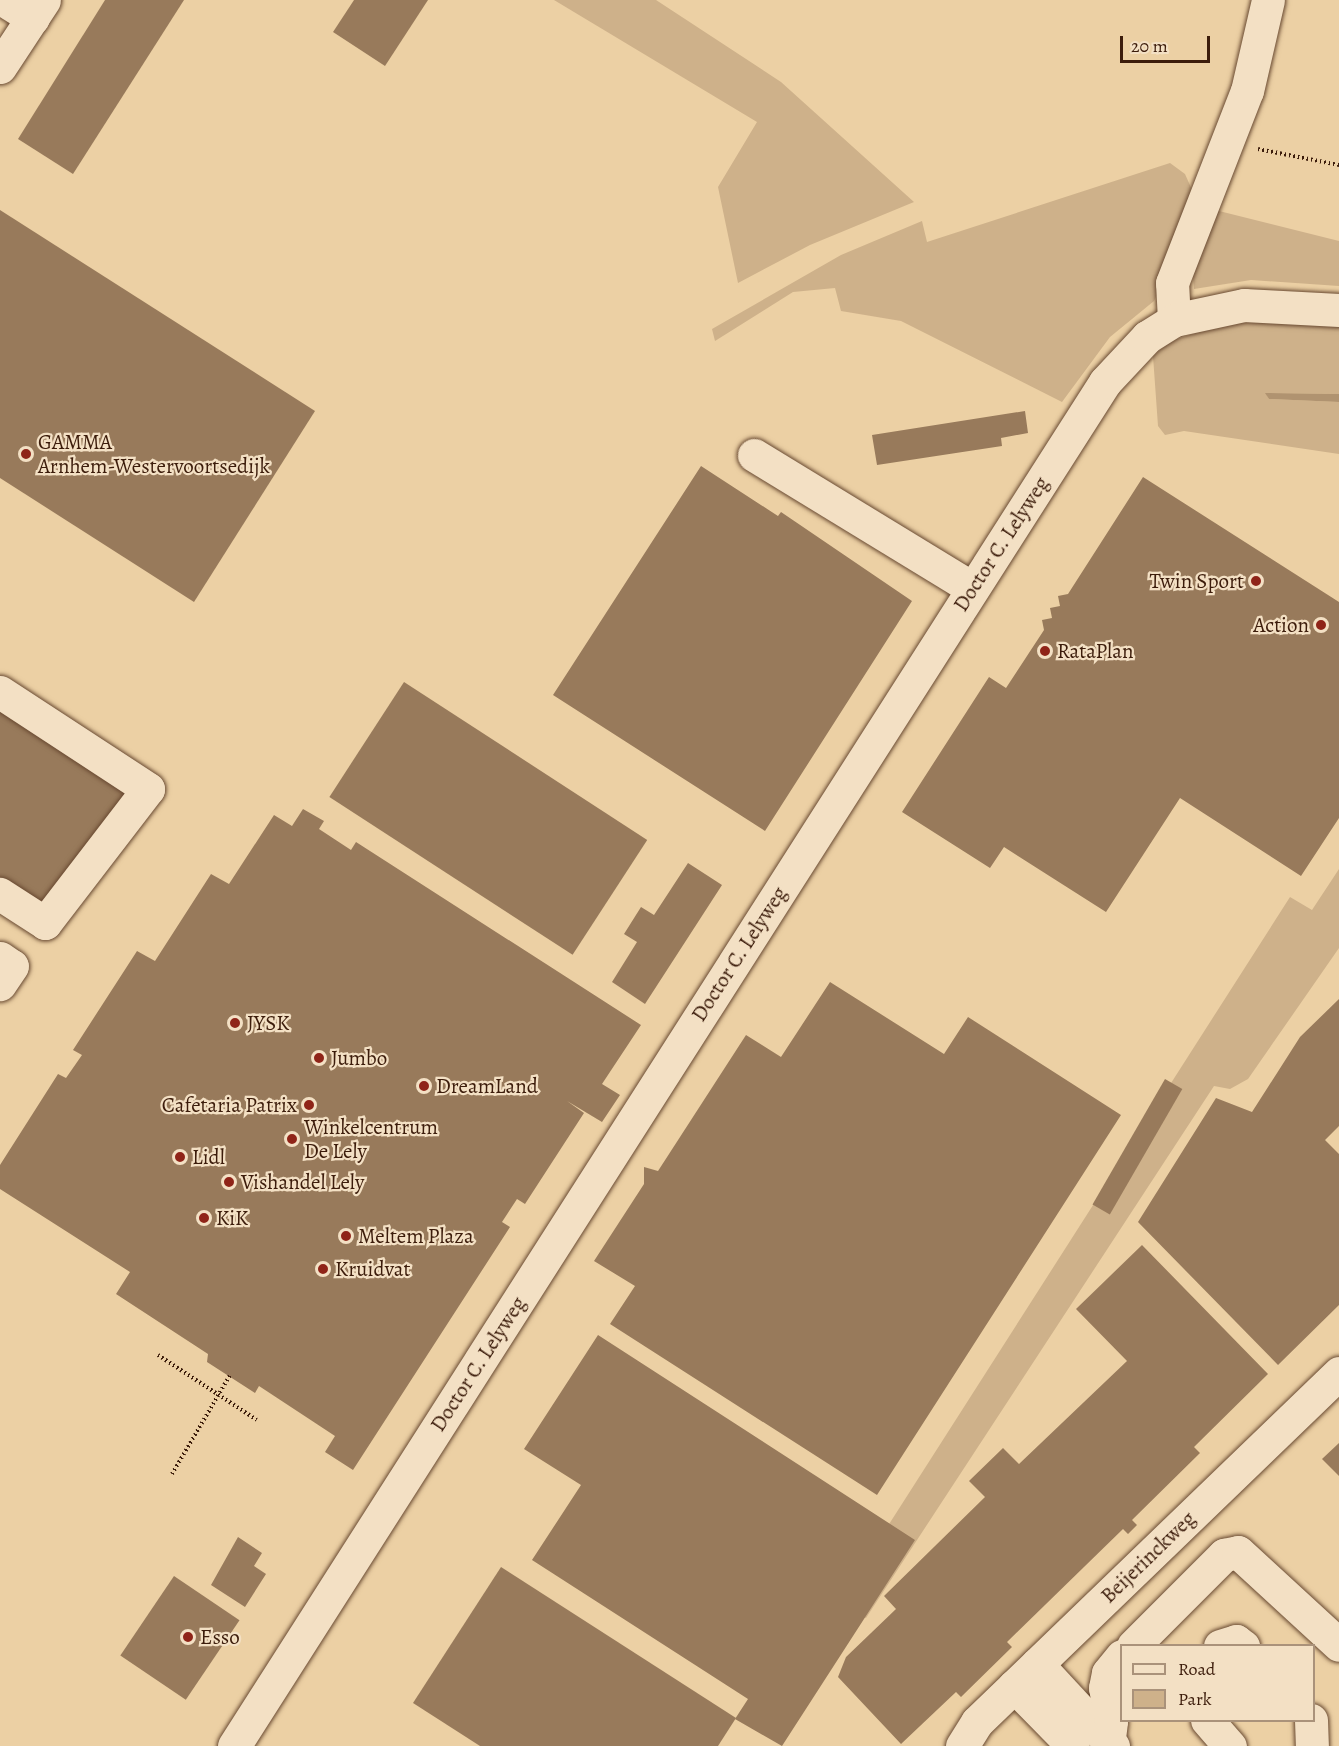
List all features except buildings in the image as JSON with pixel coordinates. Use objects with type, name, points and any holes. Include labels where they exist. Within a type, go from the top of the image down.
[{"type":"street","points":[[0,67],[38,9],[4,0]]},
{"type":"street","points":[[1174,320],[1172,284],[1228,144],[1263,36],[1268,0]]},
{"type":"street","name":"Doctor C. Lelyweg","points":[[234,1746],[972,588],[1106,382],[1147,337],[1174,320],[1244,305],[1339,310]]},
{"type":"street","points":[[754,455],[972,588]]},
{"type":"street","points":[[0,692],[148,789],[45,923],[0,894]]},
{"type":"street","points":[[0,958],[12,966],[0,984]]},
{"type":"street","name":"Beijerinckweg","points":[[962,1746],[977,1722],[1339,1373]]},
{"type":"street","points":[[1134,1644],[1224,1555],[1238,1552],[1339,1645]]},
{"type":"street","points":[[1096,1708],[1108,1673],[1120,1658]]},
{"type":"street","points":[[1037,1664],[1096,1708],[1110,1745]]},
{"type":"street","points":[[1014,1686],[1073,1746]]},
{"type":"street","points":[[1209,1722],[1230,1746]]},
{"type":"street","points":[[1311,1722],[1312,1746]]},
{"type":"path","points":[[1228,144],[1339,165]]},
{"type":"path","points":[[158,1355],[257,1420]]},
{"type":"path","points":[[172,1474],[221,1396],[230,1375]]},
{"type":"green space","points":[[554,0],[656,0],[781,82],[914,202],[810,245],[738,283],[718,187],[757,122]]},
{"type":"green space","points":[[1170,163],[1185,174],[1196,199],[1163,283],[1154,301],[1110,337],[1062,402],[901,321],[841,311],[835,288],[793,292],[715,341],[712,329],[841,255],[922,221],[927,242]]},
{"type":"green space","points":[[1211,209],[1339,241],[1339,286],[1251,280],[1194,289],[1192,264]]},
{"type":"green space","points":[[1230,322],[1339,325],[1339,394],[1266,393],[1269,399],[1339,402],[1339,454],[1184,431],[1165,435],[1158,426],[1153,356],[1171,341]]},
{"type":"green space","points":[[1339,869],[1339,948],[1248,1079],[1230,1089],[1214,1086],[866,1618],[838,1604],[1290,897],[1312,910]]},
{"type":"shaded area","points":[[1265,393],[1339,394],[1339,402],[1269,399]]},
{"type":"place","name":"GAMMA Arnhem-Westervoortsedijk","points":[[26,454]]},
{"type":"place","name":"Twin Sport","points":[[1256,581]]},
{"type":"place","name":"Action","points":[[1321,625]]},
{"type":"place","name":"RataPlan","points":[[1045,651]]},
{"type":"place","name":"JYSK","points":[[235,1023]]},
{"type":"place","name":"Jumbo","points":[[319,1058]]},
{"type":"place","name":"DreamLand","points":[[424,1086]]},
{"type":"place","name":"Cafetaria Patrix","points":[[309,1105]]},
{"type":"place","name":"Winkelcentrum De Lely","points":[[292,1139]]},
{"type":"place","name":"Lidl","points":[[180,1157]]},
{"type":"place","name":"Vishandel Lely","points":[[229,1182]]},
{"type":"place","name":"KiK","points":[[204,1218]]},
{"type":"place","name":"Meltem Plaza","points":[[346,1236]]},
{"type":"place","name":"Kruidvat","points":[[323,1269]]},
{"type":"place","name":"Esso","points":[[188,1637]]}]
